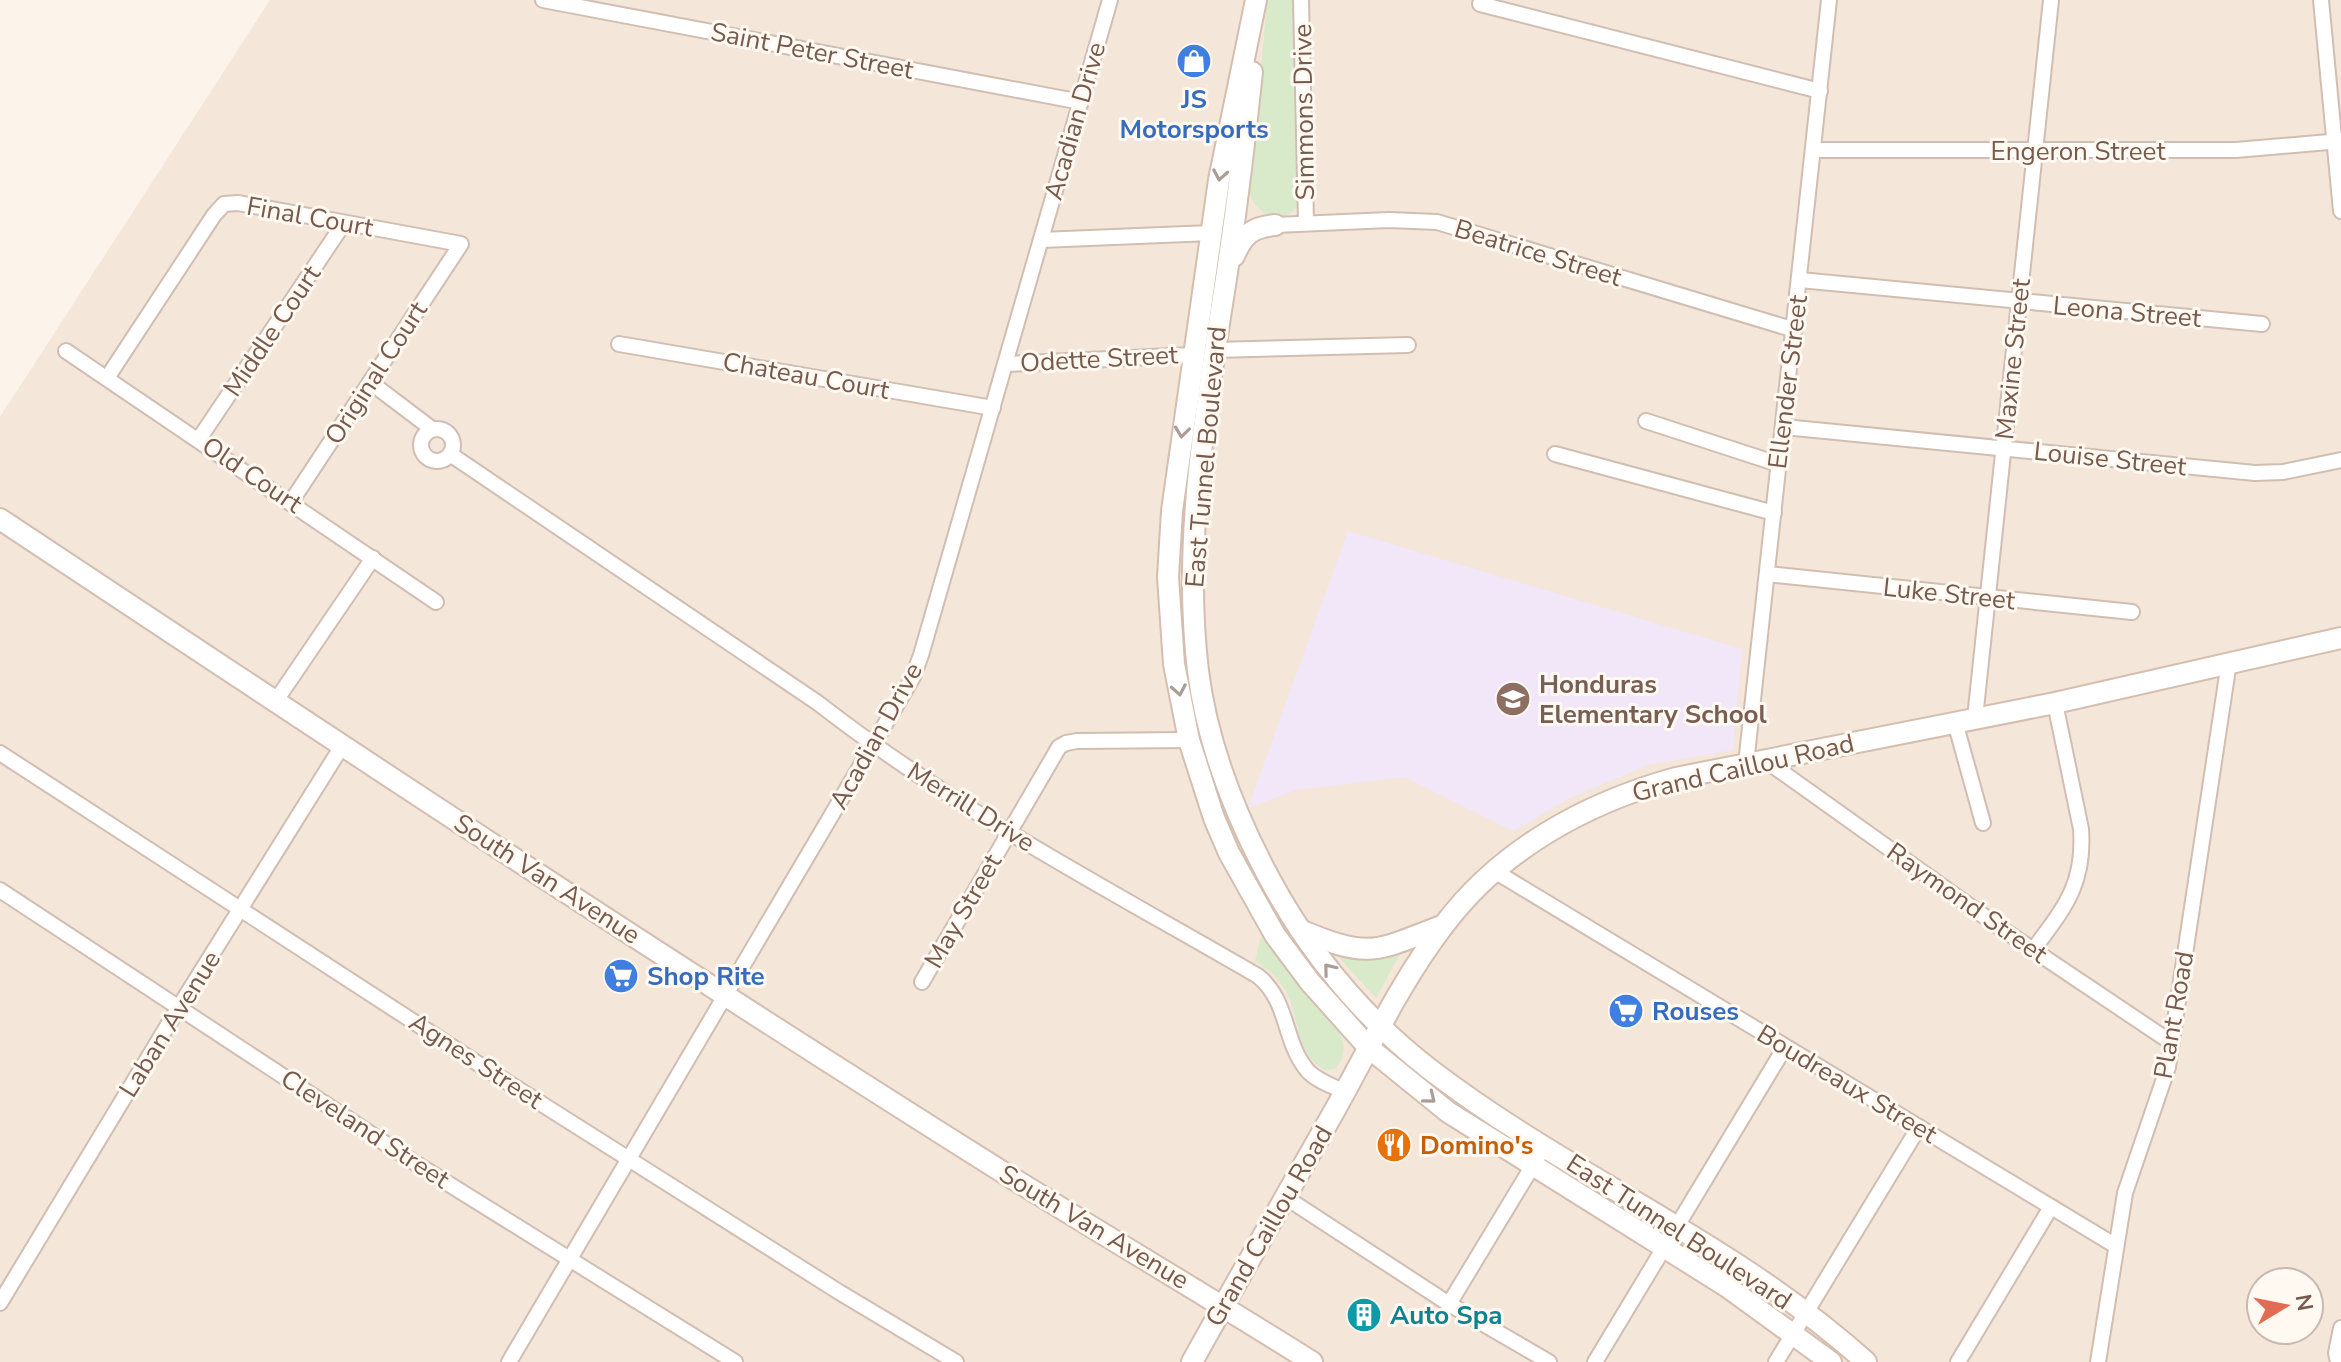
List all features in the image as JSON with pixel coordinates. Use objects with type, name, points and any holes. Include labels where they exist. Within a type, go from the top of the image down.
[{"type":"main road","name":"East Tunnel Boulevard","points":[[1255,8],[1252,71],[1239,184],[1208,397],[1192,553],[1193,611],[1207,722],[1225,781],[1250,841],[1283,905],[1348,992],[1430,1069],[1502,1121],[1677,1227],[1804,1314],[1866,1362]]},
{"type":"main road","name":"East Tunnel Boulevard","points":[[1255,8],[1237,84],[1198,315],[1172,511],[1168,577],[1174,664],[1189,740],[1214,818],[1262,915],[1310,982],[1369,1048],[1448,1112],[1726,1286],[1831,1362]]},
{"type":"main road","points":[[1239,184],[1247,208],[1256,218],[1275,225]]},
{"type":"main road","points":[[1227,268],[1247,234],[1253,229],[1275,225]]},
{"type":"main road","points":[[1198,315],[1206,340],[1214,350]]},
{"type":"main road","points":[[1192,355],[1205,372],[1208,397]]},
{"type":"main road","name":"South Van Avenue","points":[[0,519],[726,995],[988,1163],[1312,1362]]},
{"type":"main road","name":"Grand Caillou Road","points":[[1192,1362],[1381,1026],[1444,925],[1477,888],[1524,848],[1562,822],[1643,787],[2055,703],[2341,638]]},
{"type":"main road","points":[[1300,930],[1339,947],[1362,950],[1398,945],[1444,925]]},
{"type":"street","name":"Saint Peter Street","points":[[543,0],[1081,102]]},
{"type":"street","name":"Acadian Drive","points":[[509,1362],[913,677],[1110,0]]},
{"type":"street","name":"Simmons Drive","points":[[1301,0],[1306,223]]},
{"type":"street","name":"Ellender Street","points":[[1756,762],[1767,574],[1829,0]]},
{"type":"street","name":"Maxine Street","points":[[1965,720],[1988,598],[2051,0]]},
{"type":"street","points":[[2321,0],[2338,142],[2341,211]]},
{"type":"street","points":[[1480,4],[1820,91]]},
{"type":"street","name":"Engeron Street","points":[[1814,150],[2236,150],[2338,142]]},
{"type":"street","name":"Final Court","points":[[107,378],[224,204],[238,203],[461,244]]},
{"type":"street","name":"Beatrice Street","points":[[1275,225],[1389,220],[1437,222],[1795,330]]},
{"type":"street","name":"Middle Court","points":[[199,439],[344,223]]},
{"type":"street","points":[[1041,240],[1211,233]]},
{"type":"street","name":"Original Court","points":[[291,502],[461,244]]},
{"type":"street","name":"Leona Street","points":[[1800,280],[2262,324]]},
{"type":"street","name":"Chateau Court","points":[[619,344],[993,408]]},
{"type":"street","name":"Odette Street","points":[[1214,350],[1408,345]]},
{"type":"street","name":"Old Court","points":[[66,351],[436,602]]},
{"type":"street","name":"Odette Street","points":[[1006,364],[1192,355]]},
{"type":"street","points":[[370,382],[432,429]]},
{"type":"street","points":[[1646,421],[1778,464]]},
{"type":"street","name":"Louise Street","points":[[1784,427],[2255,473],[2283,472],[2341,460]]},
{"type":"street","name":"Merrill Drive","points":[[432,429],[442,429],[450,435],[454,444],[450,454],[435,461],[425,456],[421,441],[432,429]]},
{"type":"street","name":"Merrill Drive","points":[[450,454],[818,703],[873,746],[1009,831],[1258,976],[1275,993],[1296,1054],[1309,1073],[1345,1092]]},
{"type":"street","points":[[1555,454],[1774,513]]},
{"type":"street","points":[[275,702],[373,558]]},
{"type":"street","name":"Luke Street","points":[[1767,574],[2132,612]]},
{"type":"street","name":"Plant Road","points":[[2098,1362],[2125,1193],[2168,1067],[2229,662]]},
{"type":"street","points":[[2033,950],[2068,904],[2083,849],[2055,703]]},
{"type":"street","points":[[1965,720],[1983,823]]},
{"type":"street","name":"May Street","points":[[922,982],[1053,755],[1066,743],[1189,740]]},
{"type":"street","name":"Laban Avenue","points":[[2,1297],[342,746]]},
{"type":"street","name":"Agnes Street","points":[[0,753],[630,1159],[839,1292],[956,1362]]},
{"type":"street","name":"Raymond Street","points":[[1756,762],[2172,1043]]},
{"type":"street","name":"Boudreaux Street","points":[[1496,872],[2116,1246]]},
{"type":"street","name":"Cleveland Street","points":[[0,890],[415,1163],[735,1362]]},
{"type":"street","points":[[1595,1362],[1785,1047]]},
{"type":"street","points":[[1776,1362],[1919,1127]]},
{"type":"street","points":[[1449,1304],[1544,1146]]},
{"type":"street","points":[[1285,1197],[1449,1304],[1549,1362]]},
{"type":"street","points":[[1958,1362],[2051,1207]]},
{"type":"street","points":[[2338,1362],[2336,1353],[2341,1328]]},
{"type":"shaded area","points":[[270,0],[2341,0],[2341,1362],[0,1362],[0,417]]},
{"type":"shaded area","name":"Honduras Elementary School","points":[[1348,531],[1742,649],[1733,750],[1648,765],[1570,798],[1513,831],[1404,777],[1296,790],[1248,808]]},
{"type":"green space","points":[[1267,0],[1294,0],[1300,199],[1296,208],[1282,216],[1267,214],[1250,194]]},
{"type":"green space","points":[[1206,752],[1295,938],[1250,874],[1219,805],[1202,755]]},
{"type":"green space","points":[[1262,934],[1340,1033],[1344,1052],[1335,1069],[1325,1070],[1309,1056],[1283,986],[1255,961]]},
{"type":"green space","points":[[1402,950],[1376,998],[1334,952]]},
{"type":"place","name":"JS Motorsports","points":[[1194,61]]},
{"type":"place","name":"Honduras Elementary School","points":[[1513,699]]},
{"type":"place","name":"Shop Rite","points":[[621,976]]},
{"type":"place","name":"Rouses","points":[[1626,1011]]},
{"type":"place","name":"Domino's","points":[[1394,1145]]},
{"type":"place","name":"Auto Spa","points":[[1364,1315]]}]
